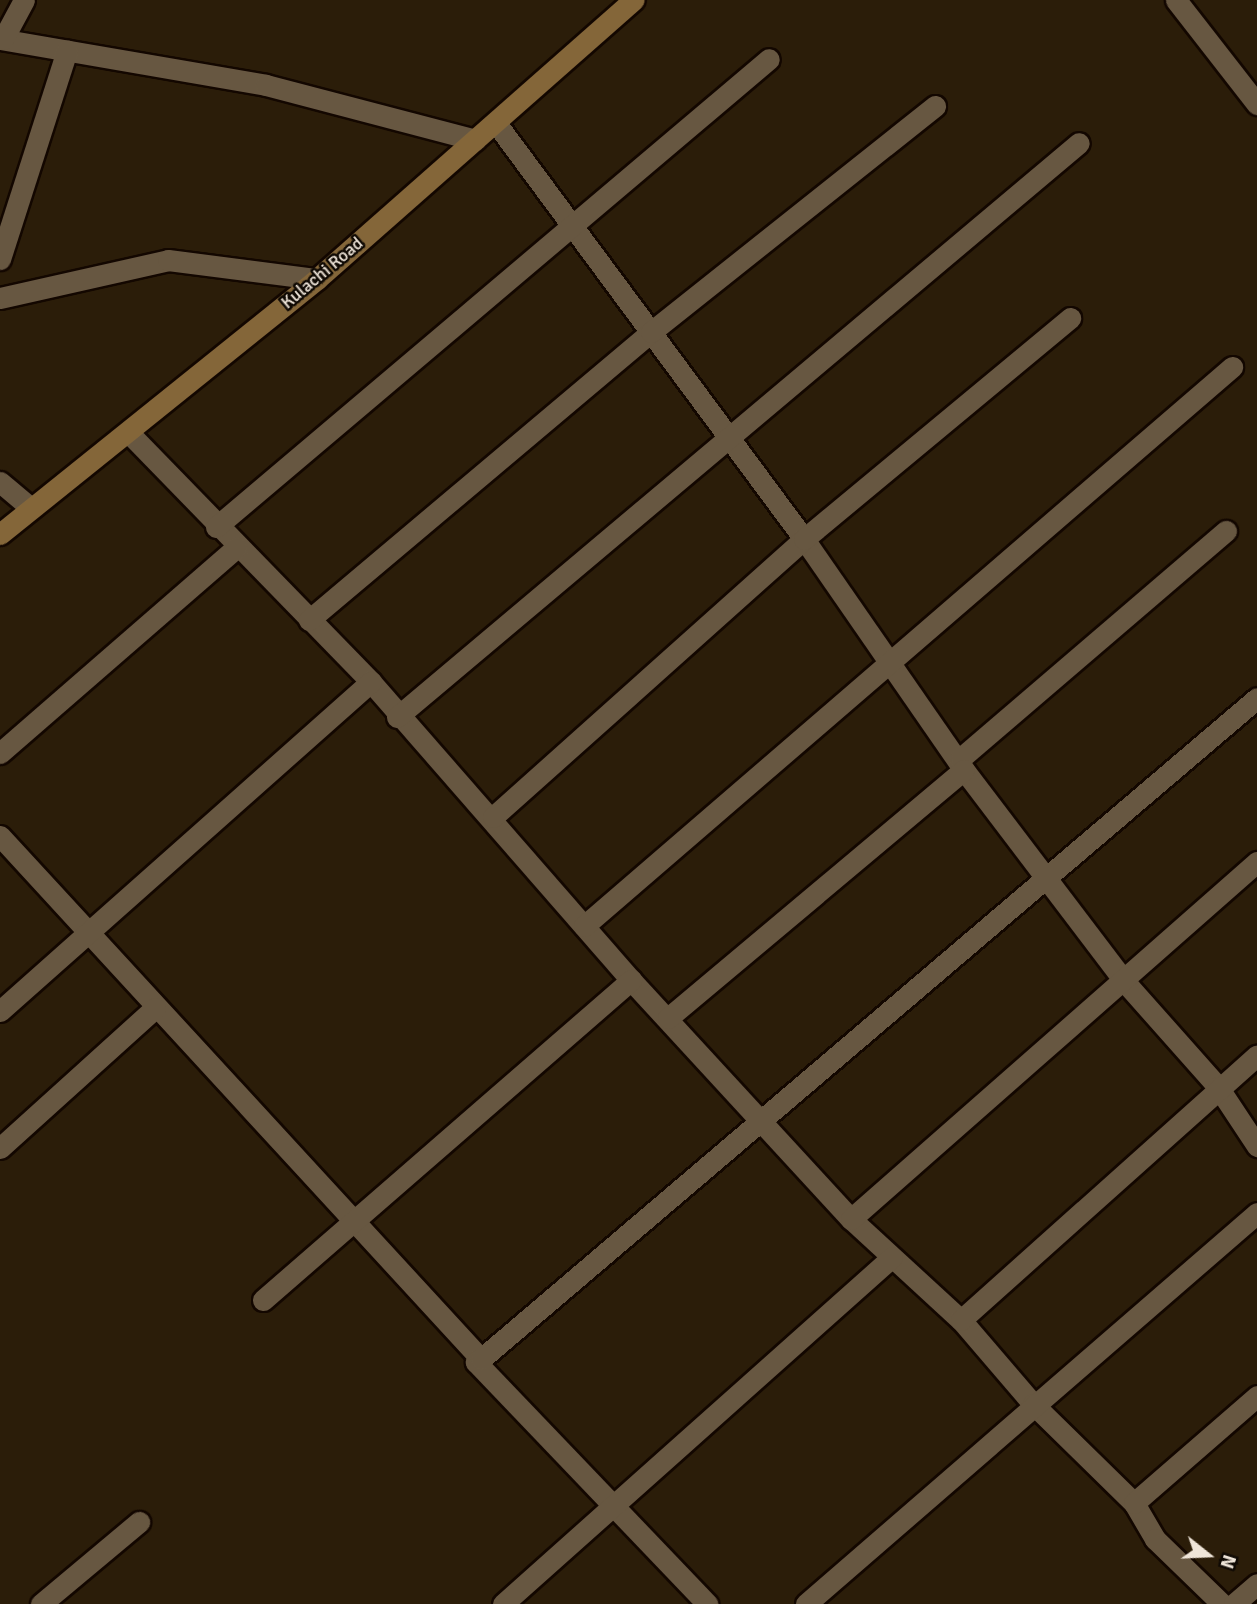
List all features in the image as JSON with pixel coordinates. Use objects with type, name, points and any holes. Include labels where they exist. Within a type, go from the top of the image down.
[{"type":"street","points":[[24,0],[2,39],[266,85],[475,140]]},
{"type":"street","name":"Kulachi Road","points":[[0,534],[129,433],[317,279],[633,0]]},
{"type":"street","points":[[1176,0],[1257,104]]},
{"type":"street","points":[[0,259],[67,50]]},
{"type":"street","points":[[216,527],[769,59]]},
{"type":"street","points":[[309,621],[651,332],[935,106]]},
{"type":"street","points":[[496,123],[651,332],[726,439],[804,539],[888,663],[1050,876],[1124,981],[1218,1087],[1257,1146]]},
{"type":"street","points":[[397,717],[1079,143]]},
{"type":"street","points":[[0,298],[168,260],[317,279]]},
{"type":"street","points":[[493,817],[804,539],[1070,318]]},
{"type":"street","points":[[584,926],[1232,368]]},
{"type":"street","points":[[129,433],[236,548],[371,682],[397,717],[493,817],[631,981],[763,1119],[851,1219],[961,1320],[1033,1404],[1134,1503],[1155,1539],[1222,1604]]},
{"type":"street","points":[[0,482],[31,508]]},
{"type":"street","points":[[668,1018],[963,764],[1226,530]]},
{"type":"street","points":[[0,753],[236,548]]},
{"type":"street","points":[[0,1011],[85,931],[371,682]]},
{"type":"street","points":[[707,1604],[612,1508],[477,1362],[1257,698]]},
{"type":"street","points":[[0,836],[351,1224],[481,1359]]},
{"type":"street","points":[[851,1219],[1257,862]]},
{"type":"street","points":[[263,1300],[631,981]]},
{"type":"street","points":[[0,1149],[155,1008]]},
{"type":"street","points":[[961,1320],[1218,1087],[1257,1055]]},
{"type":"street","points":[[806,1604],[1033,1404],[1257,1213]]},
{"type":"street","points":[[503,1604],[892,1257]]},
{"type":"street","points":[[1134,1503],[1257,1395]]},
{"type":"street","points":[[41,1604],[139,1522]]},
{"type":"street","points":[[1234,1604],[1257,1584]]}]
